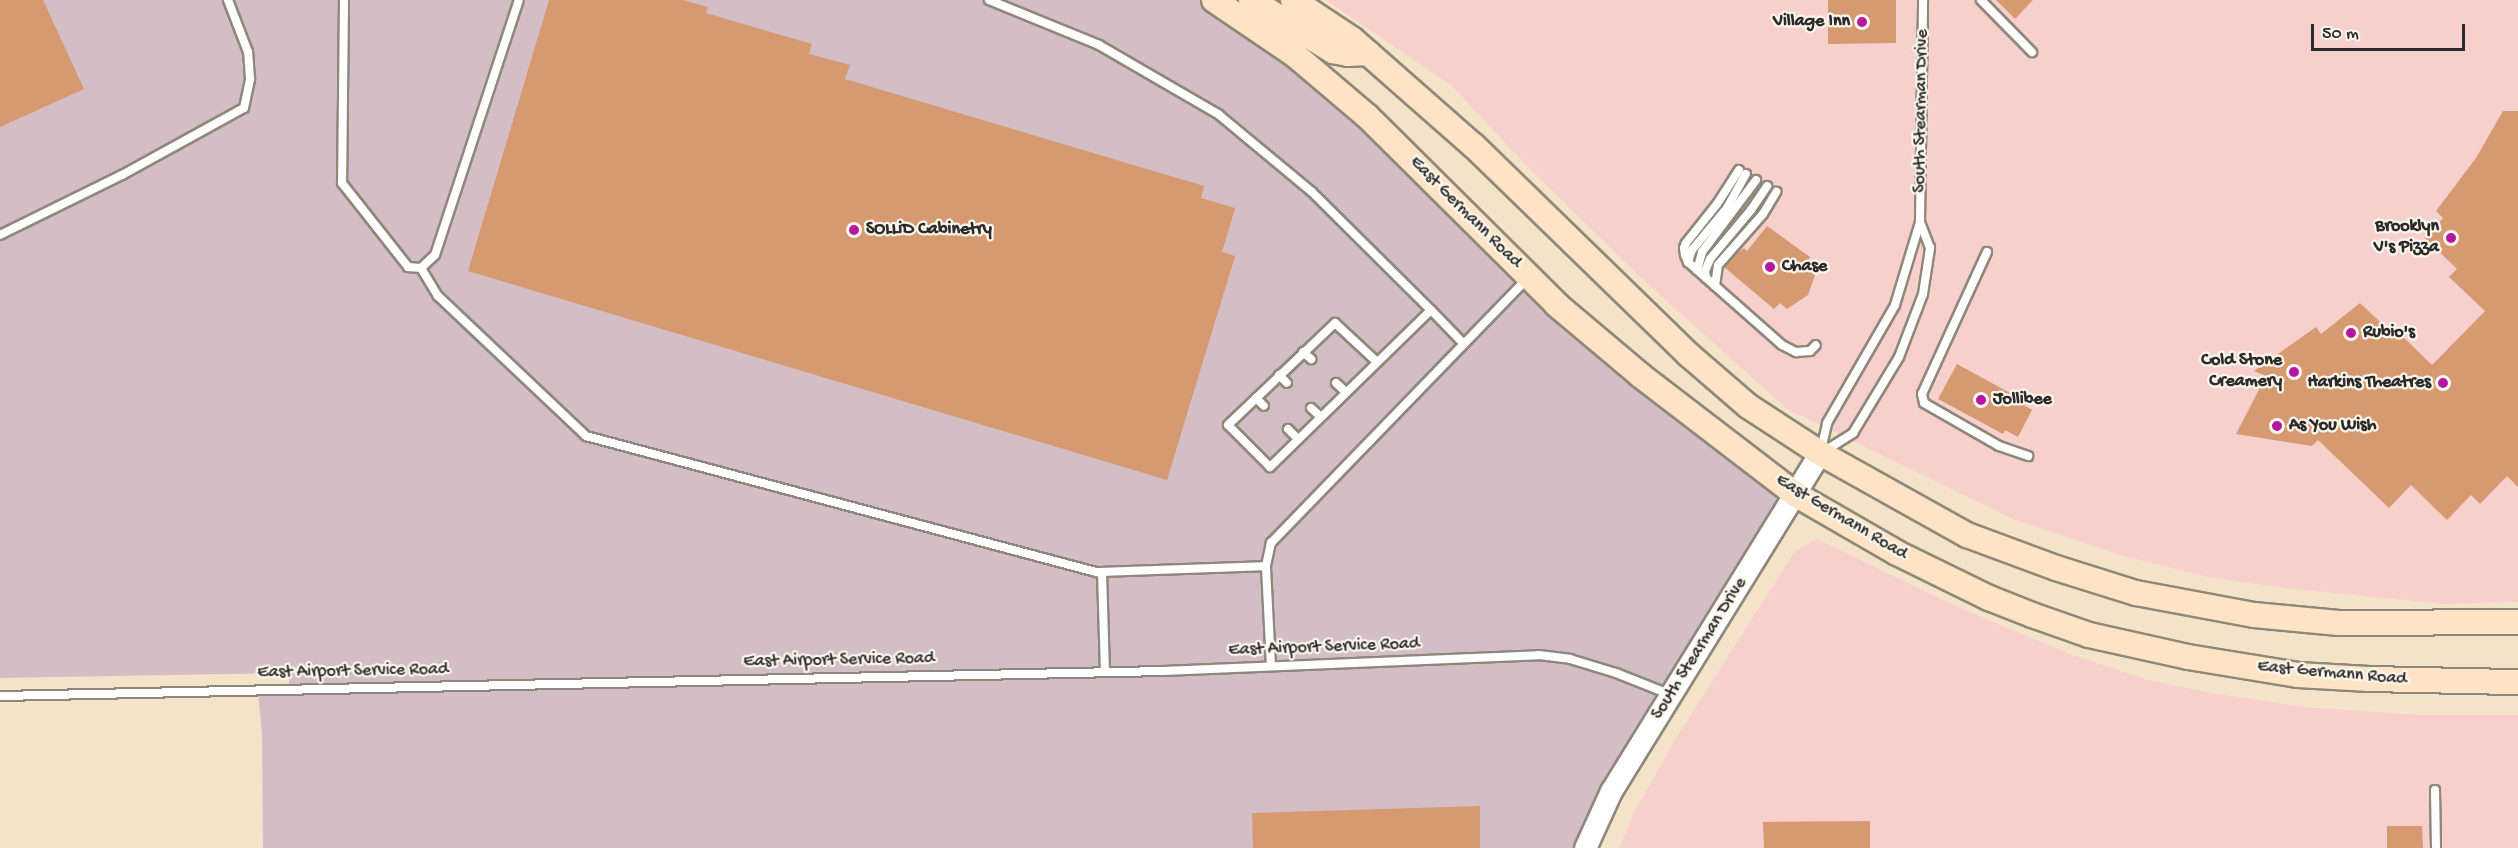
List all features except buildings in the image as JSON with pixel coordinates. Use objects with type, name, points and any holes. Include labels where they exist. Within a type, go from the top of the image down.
[{"type":"main road","name":"East Germann Road","points":[[1214,0],[1295,55],[1367,116],[1557,305],[1640,375],[1795,494],[1896,553],[1955,582],[2032,615],[2089,635],[2188,657],[2298,675],[2518,682]]},
{"type":"main road","points":[[1251,0],[1333,51],[1348,54],[1368,53]]},
{"type":"main road","points":[[1293,0],[1368,53],[1474,146],[1689,355],[1748,406],[1820,453],[1967,535],[2056,568],[2136,593],[2254,615],[2331,622],[2518,622]]},
{"type":"street","name":"South Stearman Drive","points":[[1585,848],[1611,791],[1820,453]]},
{"type":"lane","points":[[0,235],[122,175],[243,108],[250,79],[248,52],[228,0]]},
{"type":"lane","points":[[344,0],[342,183],[408,267],[421,268],[435,255],[519,0]]},
{"type":"lane","points":[[989,0],[1099,45],[1218,114],[1311,192],[1464,344]]},
{"type":"lane","name":"South Stearman Drive","points":[[1820,453],[1827,423],[1895,305],[1920,222],[1923,0]]},
{"type":"lane","points":[[1982,0],[2032,52]]},
{"type":"lane","points":[[1742,172],[1686,243],[1684,248],[1688,262],[1782,345],[1796,352],[1809,351],[1816,345]]},
{"type":"lane","points":[[1697,270],[1702,252],[1756,180]]},
{"type":"lane","points":[[1706,278],[1705,271],[1710,259],[1751,210],[1767,186]]},
{"type":"lane","points":[[1715,286],[1719,265],[1762,214],[1776,192]]},
{"type":"lane","name":"South Stearman Drive","points":[[1820,453],[1853,433],[1899,357],[1925,283],[1930,248],[1920,222]]},
{"type":"lane","points":[[1987,252],[1922,394],[1924,403],[1999,446],[2028,456]]},
{"type":"lane","points":[[421,268],[438,296],[586,436],[1102,572],[1266,566]]},
{"type":"lane","points":[[1271,666],[1266,566],[1271,543],[1529,277]]},
{"type":"lane","points":[[1377,362],[1335,323],[1228,425],[1270,466],[1431,310]]},
{"type":"lane","points":[[1303,352],[1311,359]]},
{"type":"lane","points":[[1279,375],[1287,383]]},
{"type":"lane","points":[[1336,382],[1346,392]]},
{"type":"lane","points":[[1256,398],[1264,406]]},
{"type":"lane","points":[[1311,408],[1321,417]]},
{"type":"lane","points":[[1288,429],[1298,440]]},
{"type":"lane","points":[[1102,572],[1105,672]]},
{"type":"lane","name":"East Airport Service Road","points":[[0,696],[1105,672],[1539,656],[1570,658],[1672,695]]},
{"type":"lane","points":[[2435,790],[2436,848]]},
{"type":"shaded area","points":[[0,0],[1214,0],[1295,55],[1557,305],[1795,494],[1585,848],[263,848],[262,735],[258,691],[289,690],[289,673],[0,678]]},
{"type":"shaded area","points":[[1326,0],[2518,0],[2518,602],[2443,604],[2284,588],[2208,577],[2124,556],[2013,519],[1787,409],[1640,277],[1523,162],[1452,86]]},
{"type":"shaded area","points":[[1817,539],[1958,607],[2070,654],[2148,680],[2212,693],[2305,707],[2418,715],[2518,715],[2518,848],[1619,848],[1636,809],[1676,738],[1795,551]]},
{"type":"place","name":"Village Inn","points":[[1862,22]]},
{"type":"place","name":"SOLLiD Cabinetry","points":[[854,230]]},
{"type":"place","name":"Brooklyn V's Pizza","points":[[2451,238]]},
{"type":"place","name":"Chase","points":[[1770,267]]},
{"type":"place","name":"Rubio's","points":[[2351,333]]},
{"type":"place","name":"Cold Stone Creamery","points":[[2294,372]]},
{"type":"place","name":"Harkins Theatres","points":[[2443,383]]},
{"type":"place","name":"Jollibee","points":[[1981,400]]},
{"type":"place","name":"As You Wish","points":[[2277,426]]}]
